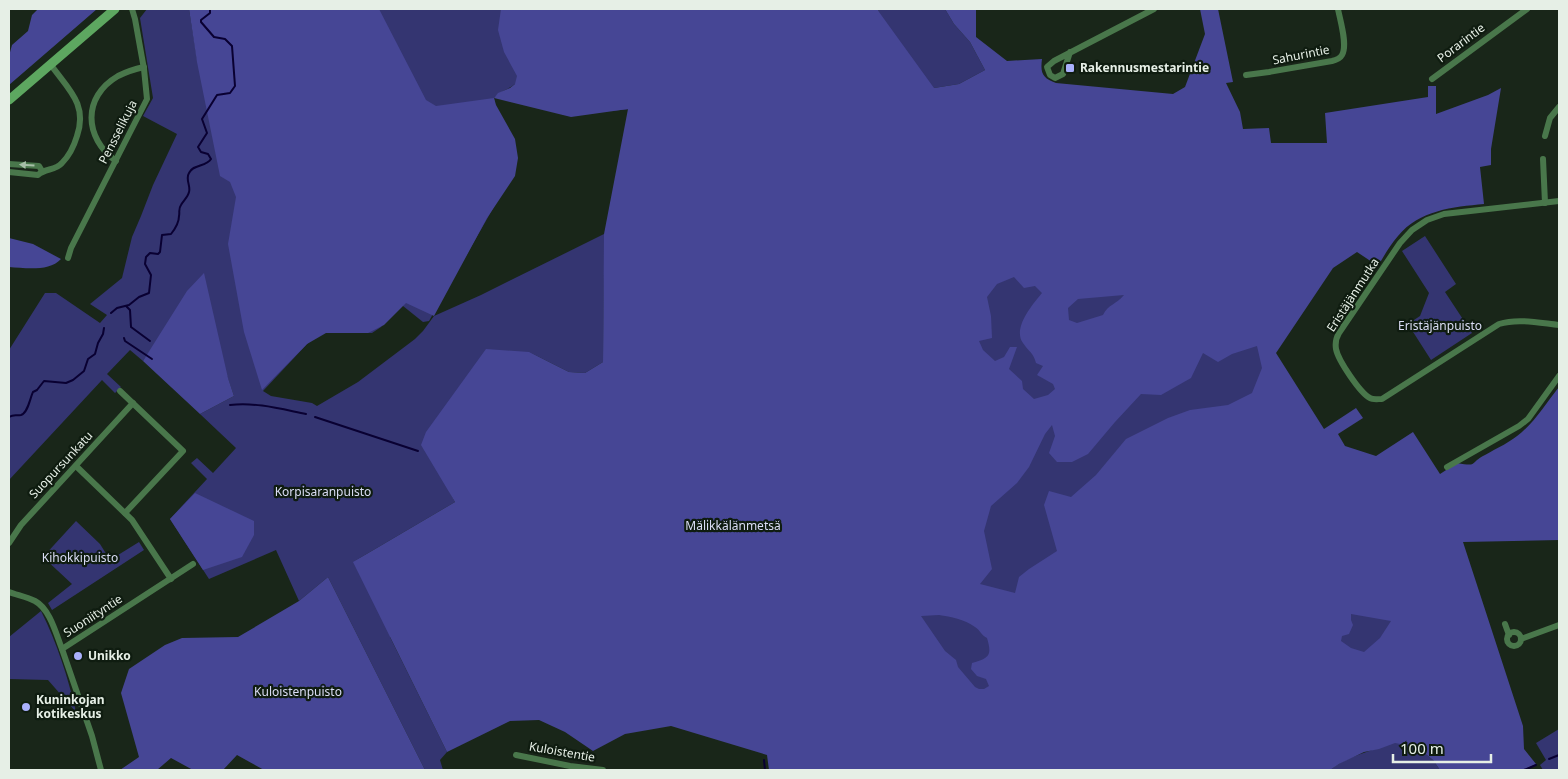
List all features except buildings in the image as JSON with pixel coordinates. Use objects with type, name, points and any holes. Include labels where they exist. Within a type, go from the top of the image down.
[{"type":"main road","points":[[9,100],[115,9]]},
{"type":"street","name":"Pensselikuja","points":[[68,258],[71,248],[147,98],[148,92],[144,67],[132,9]]},
{"type":"street","points":[[1070,52],[1154,9]]},
{"type":"street","name":"Sahurintie","points":[[1246,75],[1332,61],[1340,58],[1343,54],[1344,44],[1338,9]]},
{"type":"street","name":"Porarintie","points":[[1432,79],[1527,9]]},
{"type":"street","points":[[9,172],[38,174],[42,171],[53,169],[66,158],[76,139],[81,118],[78,102],[51,65]]},
{"type":"street","points":[[116,161],[106,153],[94,134],[91,118],[94,105],[104,88],[113,80],[123,74],[144,67]]},
{"type":"street","points":[[1545,136],[1550,118],[1559,106]]},
{"type":"street","points":[[81,118],[91,118]]},
{"type":"street","points":[[1543,159],[1545,203]]},
{"type":"street","points":[[9,164],[39,166],[42,171]]},
{"type":"street","name":"Eristäjänmutka","points":[[1559,201],[1444,214],[1427,220],[1412,230],[1400,243],[1339,334],[1335,347],[1338,357],[1362,393],[1371,399],[1382,399],[1499,324],[1518,321],[1559,325]]},
{"type":"street","points":[[1447,467],[1528,419],[1559,376]]},
{"type":"street","points":[[120,391],[183,451],[125,513]]},
{"type":"street","name":"Suopursunkatu","points":[[9,543],[21,525],[133,404]]},
{"type":"street","points":[[76,466],[132,520],[171,579]]},
{"type":"street","name":"Suoniityntie","points":[[101,770],[92,736],[62,649],[193,564]]},
{"type":"street","points":[[9,592],[42,606],[62,649]]},
{"type":"street","points":[[1505,624],[1509,635],[1508,641],[1513,646],[1519,644],[1521,639],[1559,625]]},
{"type":"street","points":[[1509,635],[1513,632],[1517,633],[1521,639]]},
{"type":"street","name":"Kuloistentie","points":[[516,755],[570,766],[603,770]]},
{"type":"green space","points":[[38,9],[97,9],[9,85],[9,56],[12,45],[28,31],[32,15]]},
{"type":"green space","name":"Mälikkälänmetsä","points":[[147,9],[189,9],[197,59],[200,9],[876,9],[879,12],[878,9],[945,9],[954,24],[970,42],[985,70],[959,84],[934,88],[1229,137],[1354,223],[1265,352],[1300,430],[1443,565],[1277,770],[390,637],[447,752],[440,760],[443,770],[425,770],[328,577],[299,601],[276,550],[209,579],[170,519],[207,479],[191,463],[197,458],[213,473],[236,448],[200,414],[234,396],[226,373],[155,344],[143,361],[130,350],[107,374],[121,387],[115,393],[102,380],[9,480],[9,350],[45,293],[56,293],[100,323],[107,315],[90,304],[122,278],[132,237],[153,185],[177,134],[143,116],[153,98],[140,18]],"holes":[[[515,84],[563,115],[632,109],[604,248],[604,234],[481,295],[434,316],[415,339],[358,382],[317,406],[312,403],[271,396],[263,391],[308,343],[322,333],[372,333],[381,327],[398,302],[423,322],[429,321],[508,182],[494,98]],[[604,273],[612,360],[588,377],[576,377],[529,352],[569,372],[585,373],[603,362]],[[449,491],[459,504],[353,562],[455,502]]]},
{"type":"green space","points":[[189,9],[379,9],[426,100],[436,106],[494,98],[515,139],[518,158],[515,176],[487,218],[434,316],[406,303],[384,325],[368,333],[326,333],[307,344],[262,390],[244,332],[228,244],[236,197],[230,182],[220,176],[197,62]]},
{"type":"green space","name":"Mälikkälänmetsä","points":[[501,9],[878,9],[934,88],[959,84],[985,70],[970,42],[954,24],[945,9],[976,9],[976,37],[1007,61],[1042,59],[1043,75],[1056,83],[1173,94],[1185,87],[1205,34],[1200,9],[1218,9],[1233,82],[1226,83],[1240,112],[1243,129],[1269,128],[1271,143],[1327,143],[1325,113],[1428,97],[1428,86],[1436,86],[1436,114],[1488,95],[1501,88],[1491,149],[1491,165],[1480,167],[1484,204],[1437,211],[1416,220],[1406,227],[1395,239],[1378,266],[1357,252],[1333,268],[1276,353],[1324,429],[1356,408],[1363,418],[1338,434],[1345,446],[1376,456],[1413,432],[1440,474],[1457,463],[1473,464],[1518,436],[1532,422],[1559,387],[1559,540],[1463,542],[1523,726],[1524,749],[1536,764],[1523,770],[1440,770],[1433,760],[1417,747],[1395,743],[1364,752],[1330,770],[769,770],[767,755],[671,726],[625,734],[593,751],[565,732],[539,720],[510,721],[447,752],[353,562],[455,502],[421,445],[426,432],[486,349],[529,352],[569,372],[585,373],[603,362],[604,234],[628,109],[571,117],[494,98],[498,93],[515,84],[517,76],[504,52],[498,30]],"holes":[[[1014,277],[1024,288],[1035,286],[1042,293],[1025,316],[1020,330],[1020,337],[1034,356],[1036,363],[1043,366],[1037,375],[1053,384],[1055,389],[1048,395],[1034,399],[1023,389],[1022,381],[1009,369],[1017,347],[1010,347],[1004,357],[995,361],[983,350],[979,341],[992,338],[991,316],[987,297],[997,284]],[[1124,295],[1107,309],[1103,315],[1077,323],[1069,320],[1068,308],[1078,299]],[[1257,346],[1262,368],[1252,393],[1228,405],[1190,410],[1168,418],[1126,439],[1096,475],[1071,497],[1049,491],[1044,505],[1057,551],[1019,577],[1015,593],[980,584],[992,569],[984,531],[991,506],[1017,483],[1029,467],[1045,434],[1052,425],[1055,436],[1049,453],[1057,462],[1072,462],[1088,454],[1141,394],[1161,395],[1191,378],[1203,353],[1218,362],[1232,354]],[[1351,614],[1391,621],[1380,638],[1364,652],[1351,648],[1341,641],[1342,636],[1349,634],[1353,625]],[[939,615],[962,620],[971,624],[987,638],[988,655],[972,663],[971,669],[977,676],[986,679],[989,686],[984,689],[975,687],[958,667],[956,660],[945,651],[921,616]]]},
{"type":"green space","name":"Eristäjänpuisto","points":[[1425,236],[1456,284],[1445,292],[1472,333],[1431,360],[1408,324],[1420,316],[1429,293],[1402,251]]},
{"type":"green space","points":[[9,238],[33,244],[61,259],[43,268],[9,267]]},
{"type":"green space","points":[[204,273],[228,378],[234,396],[200,414],[143,361],[187,291]]},
{"type":"green space","points":[[195,493],[254,521],[254,535],[242,557],[203,570],[170,519]]},
{"type":"green space","name":"Kihokkipuisto","points":[[76,521],[100,544],[110,560],[139,542],[144,550],[52,610],[48,603],[72,584],[43,557]]},
{"type":"green space","name":"Kuloistenpuisto","points":[[328,577],[425,770],[264,770],[237,755],[223,770],[193,770],[171,758],[157,770],[120,770],[139,757],[121,693],[129,669],[165,645],[182,638],[238,637],[299,601]]},
{"type":"green space","points":[[41,611],[62,660],[76,712],[48,680],[9,679],[9,637]]},
{"type":"green space","points":[[1559,729],[1559,770],[1543,770],[1540,765],[1546,760],[1536,743]]},
{"type":"green space","points":[[1395,742],[1417,747],[1433,760],[1440,770],[1330,770],[1353,757]]},
{"type":"waterway","points":[[111,313],[117,308],[129,305],[139,297],[149,293],[151,275],[145,264],[146,257],[150,253],[158,254],[160,252],[162,235],[171,234],[176,226],[180,208],[188,196],[188,175],[191,170],[209,162],[211,159],[208,154],[201,152],[198,147],[207,133],[202,119],[217,95],[230,93],[235,86],[232,46],[225,39],[214,37],[201,22],[210,13],[210,9]]},
{"type":"waterway","points":[[126,306],[130,310],[131,327],[150,341]]},
{"type":"waterway","points":[[9,417],[23,414],[33,392],[44,381],[66,383],[84,371],[88,359],[95,354],[104,328]]},
{"type":"waterway","points":[[124,338],[125,341],[152,359]]},
{"type":"waterway","points":[[230,405],[259,405],[306,414]]},
{"type":"waterway","points":[[315,417],[418,451]]},
{"type":"waterway","points":[[1549,759],[1559,755]]},
{"type":"waterway","points":[[764,760],[765,770]]},
{"type":"waterway","points":[[1524,770],[1536,765]]},
{"type":"place","name":"Rakennusmestarintie","points":[[1070,68]]},
{"type":"place","name":"Unikko","points":[[78,656]]},
{"type":"place","name":"Kuninkojan kotikeskus","points":[[26,707]]},
{"type":"park label","name":"Korpisaranpuisto","points":[[323,492]]}]
